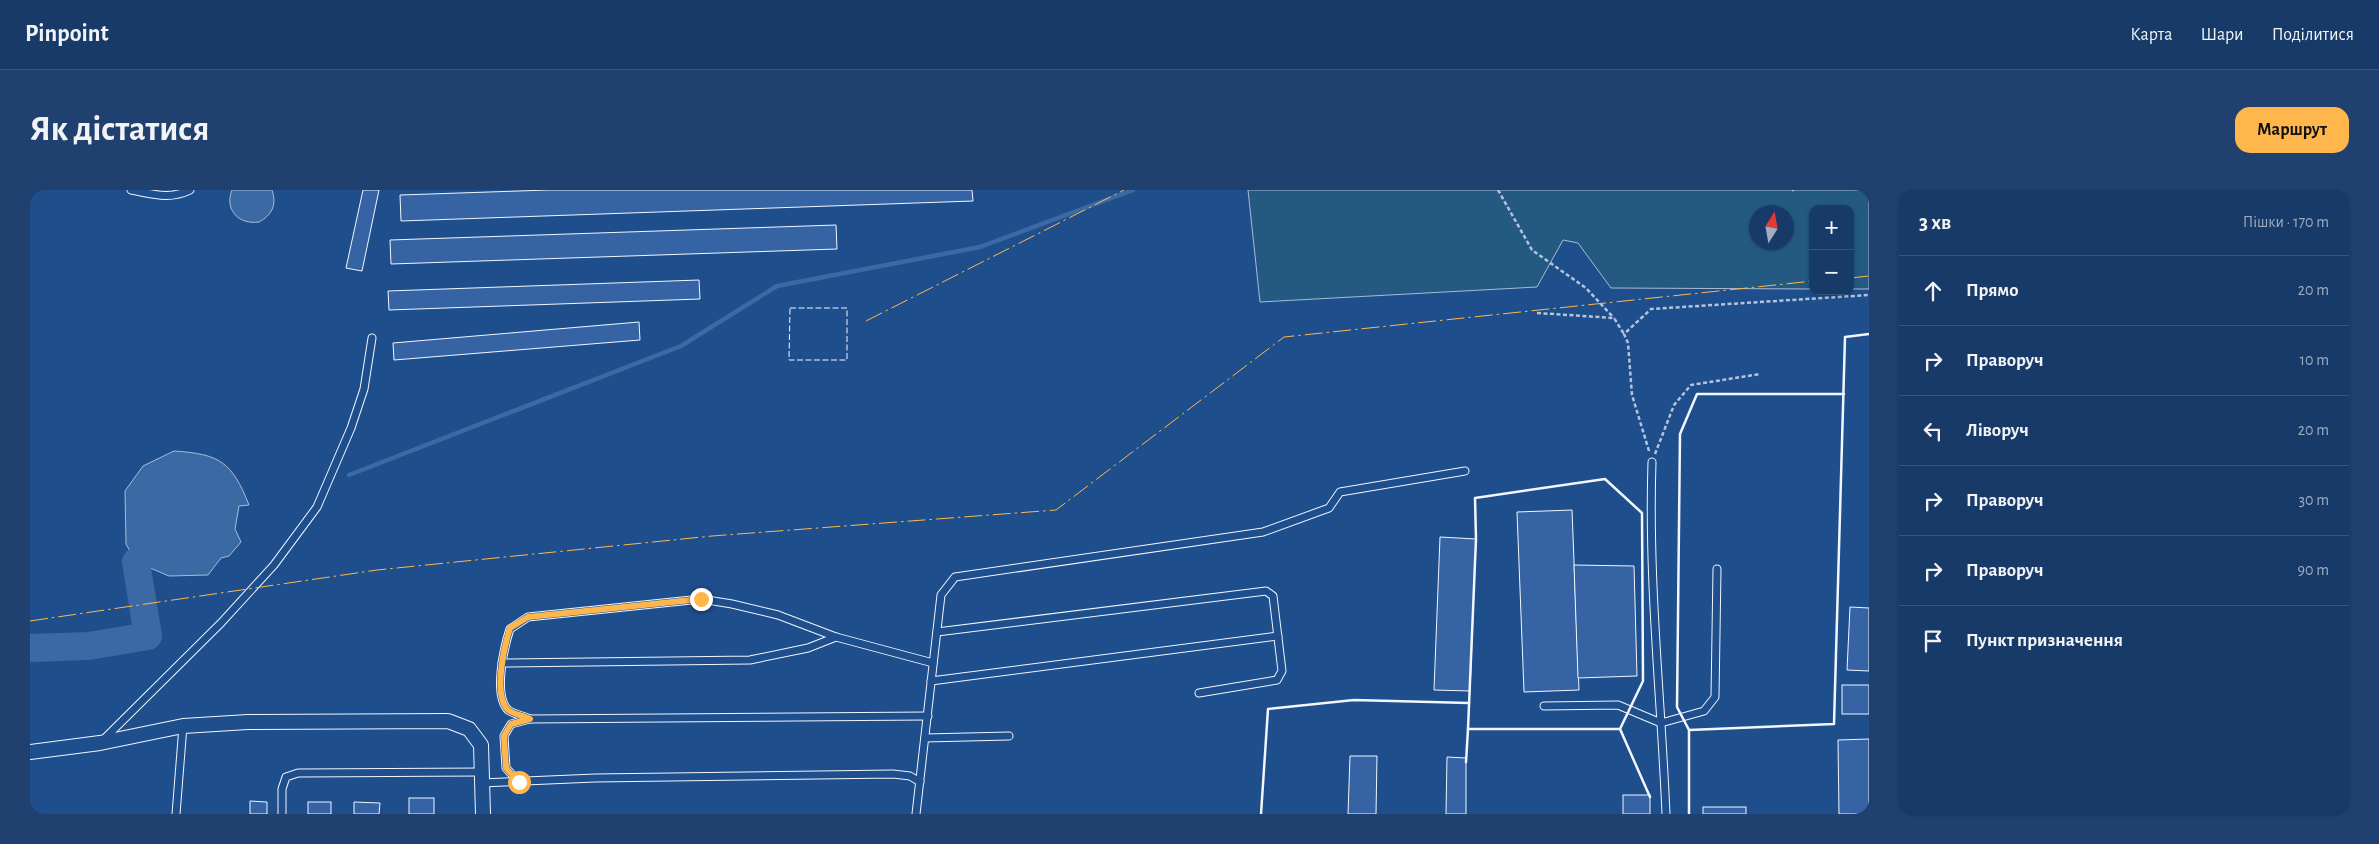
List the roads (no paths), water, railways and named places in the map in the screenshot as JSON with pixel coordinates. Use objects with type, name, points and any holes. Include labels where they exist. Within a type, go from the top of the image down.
[{"type":"street","points":[[30,752],[100,743],[183,726],[248,722],[448,721],[469,729],[481,745],[483,814]]},
{"type":"lane","points":[[131,190],[164,197],[177,196],[190,190]]},
{"type":"lane","points":[[100,743],[221,623],[274,565],[317,507],[352,428],[364,389],[372,338]]},
{"type":"lane","points":[[1652,462],[1650,529],[1652,580],[1666,814]]},
{"type":"lane","points":[[916,814],[941,595],[955,578],[1263,532],[1330,508],[1340,492],[1465,471]]},
{"type":"lane","points":[[1544,706],[1618,705],[1662,723],[1704,712],[1714,697],[1717,568]]},
{"type":"lane","points":[[937,632],[1266,592],[1273,596],[1282,671],[1277,680],[1199,693]]},
{"type":"lane","points":[[530,719],[509,710],[502,700],[504,646],[510,628],[528,617],[701,599],[778,615],[836,636],[933,663]]},
{"type":"lane","points":[[502,663],[750,660],[808,648],[836,636]]},
{"type":"lane","points":[[931,681],[1278,636]]},
{"type":"lane","points":[[519,782],[506,768],[504,736],[511,724],[530,719],[928,716]]},
{"type":"lane","points":[[176,814],[183,726]]},
{"type":"lane","points":[[925,738],[1009,736]]},
{"type":"lane","points":[[282,814],[282,789],[286,777],[298,773],[482,778],[519,782],[893,774],[910,776],[920,782]]},
{"type":"waterway","points":[[349,475],[681,346],[777,286],[980,247],[1133,190]]},
{"type":"waterway","points":[[30,648],[89,646],[148,636],[136,562]]}]
